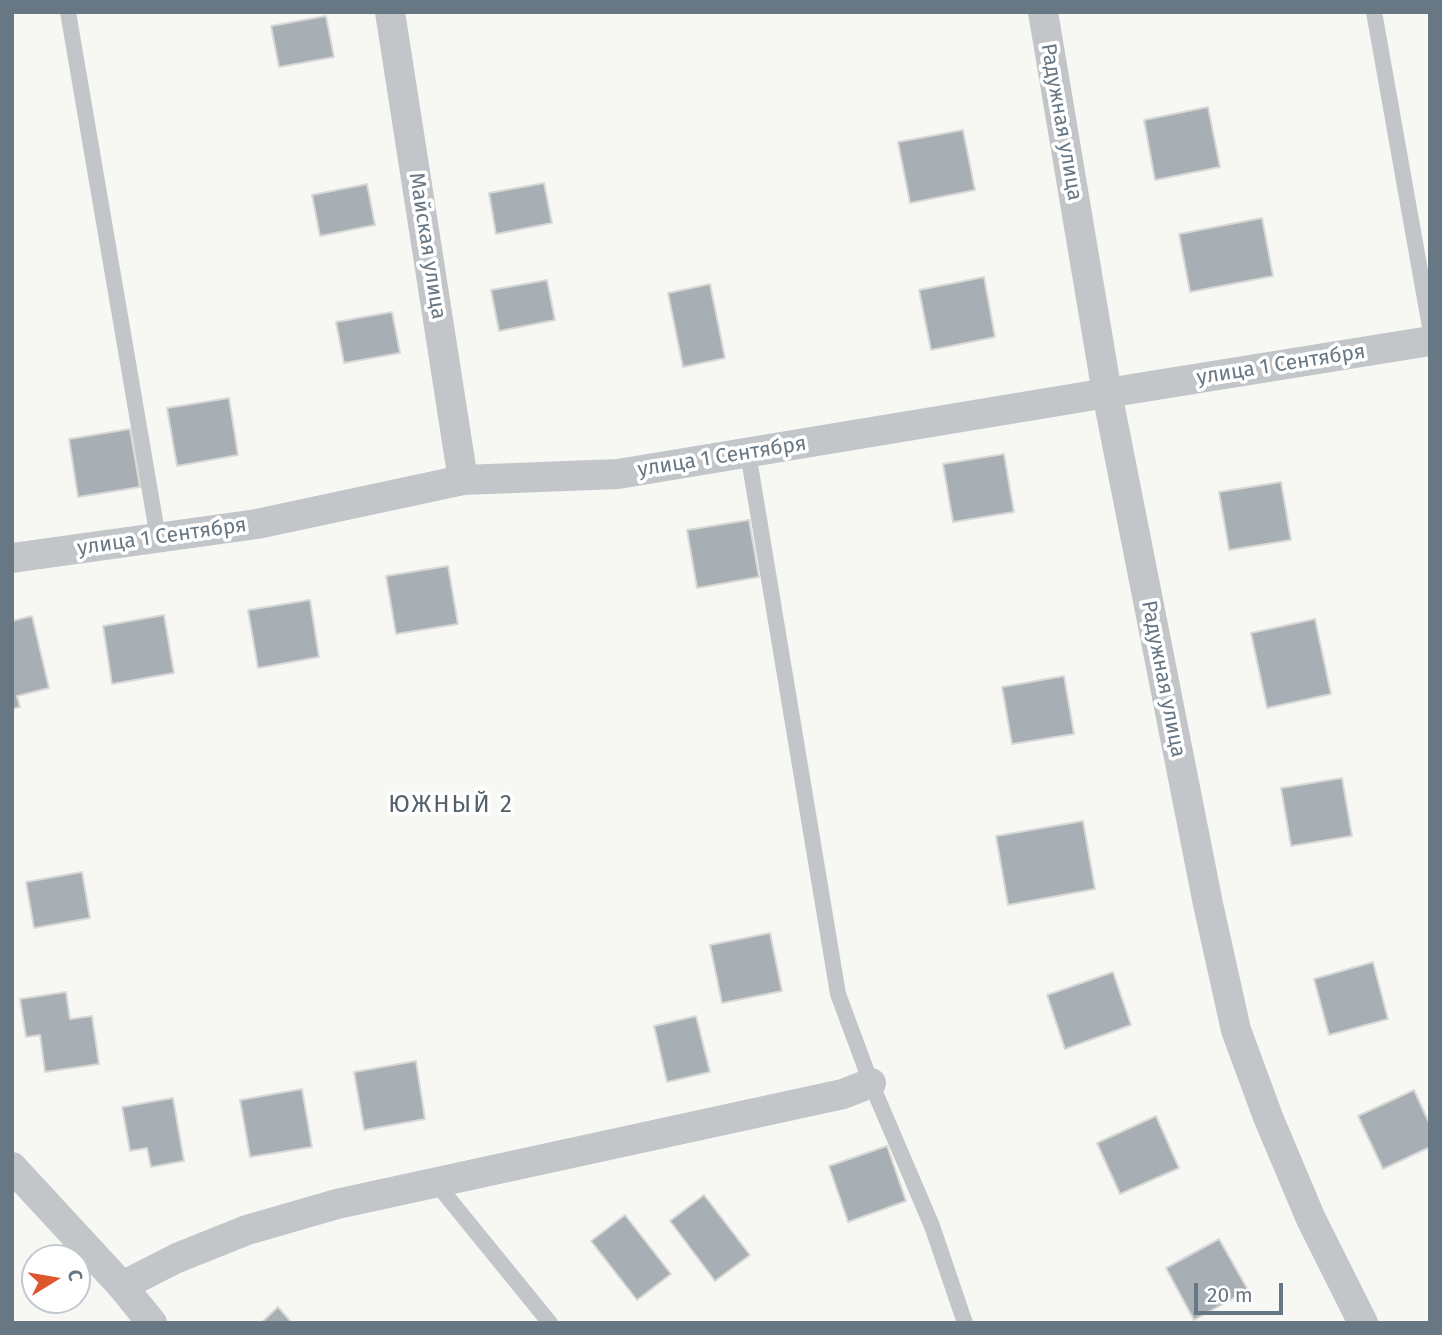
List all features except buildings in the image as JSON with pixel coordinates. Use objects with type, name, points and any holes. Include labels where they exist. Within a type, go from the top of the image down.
[{"type":"street","name":"Майская улица","points":[[390,12],[463,480]]},
{"type":"street","name":"Радужная улица","points":[[1043,12],[1107,393],[1208,904],[1236,1030],[1268,1117],[1311,1220],[1363,1323]]},
{"type":"street","name":"улица 1 Сентября","points":[[12,558],[257,524],[463,480],[618,474],[1430,341]]},
{"type":"street","points":[[121,1286],[177,1258],[247,1230],[337,1204],[843,1094],[871,1083]]},
{"type":"street","points":[[12,1167],[121,1286],[150,1322]]},
{"type":"lane","points":[[68,12],[158,538]]},
{"type":"lane","points":[[1374,12],[1430,327]]},
{"type":"lane","points":[[748,453],[838,995],[871,1083],[932,1226],[965,1323]]},
{"type":"lane","points":[[436,1182],[550,1323]]},
{"type":"district","name":"ЮЖНЫЙ 2","points":[[451,805]]}]
